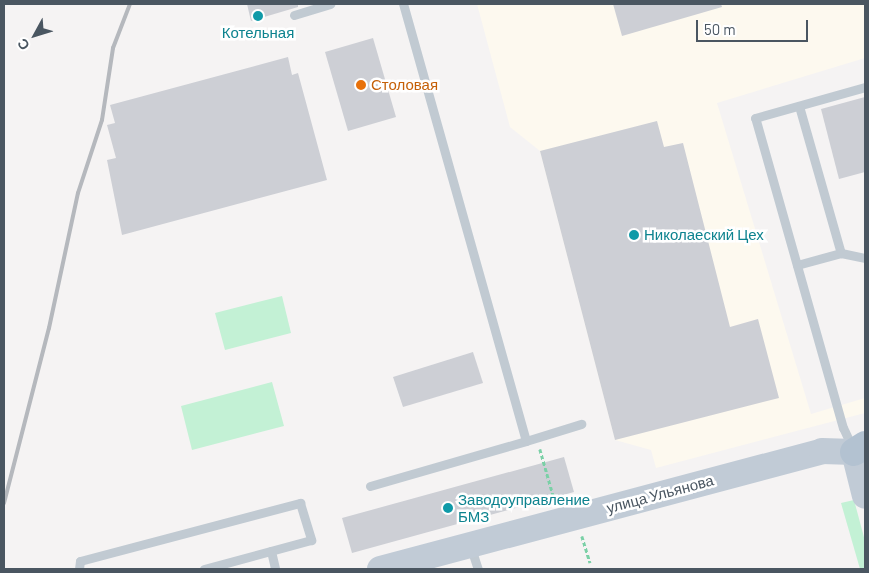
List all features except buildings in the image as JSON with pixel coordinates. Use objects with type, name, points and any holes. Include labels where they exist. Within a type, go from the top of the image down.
[{"type":"main road","points":[[861,449],[865,496]]},
{"type":"main road","name":"улица Ульянова","points":[[380,569],[474,558],[600,510],[822,452],[861,449]]},
{"type":"lane","points":[[294,15],[330,4]]},
{"type":"lane","points":[[404,4],[526,441]]},
{"type":"lane","points":[[861,449],[843,428],[755,118],[865,87]]},
{"type":"lane","points":[[799,106],[841,253]]},
{"type":"lane","points":[[797,265],[841,253],[865,258]]},
{"type":"lane","points":[[370,486],[581,424]]},
{"type":"lane","points":[[79,569],[80,561],[300,503],[311,540],[204,569]]},
{"type":"lane","points":[[270,551],[275,569]]},
{"type":"shaded area","points":[[477,4],[865,4],[865,58],[717,103],[811,414],[865,398],[865,413],[656,468],[651,450],[615,440],[540,151],[510,127]]},
{"type":"green space","points":[[282,296],[291,333],[225,350],[215,313]]},
{"type":"green space","points":[[272,382],[284,426],[192,450],[181,406]]},
{"type":"green space","points":[[854,500],[865,541],[865,569],[860,569],[841,503]]},
{"type":"railway","points":[[4,503],[49,328],[78,193],[102,120],[113,48],[130,4]]},
{"type":"place","name":"Котельная","points":[[258,16]]},
{"type":"place","name":"Столовая","points":[[361,85]]},
{"type":"place","name":"Николаеский Цех","points":[[634,235]]},
{"type":"place","name":"Заводоуправление БМЗ","points":[[448,508]]}]
